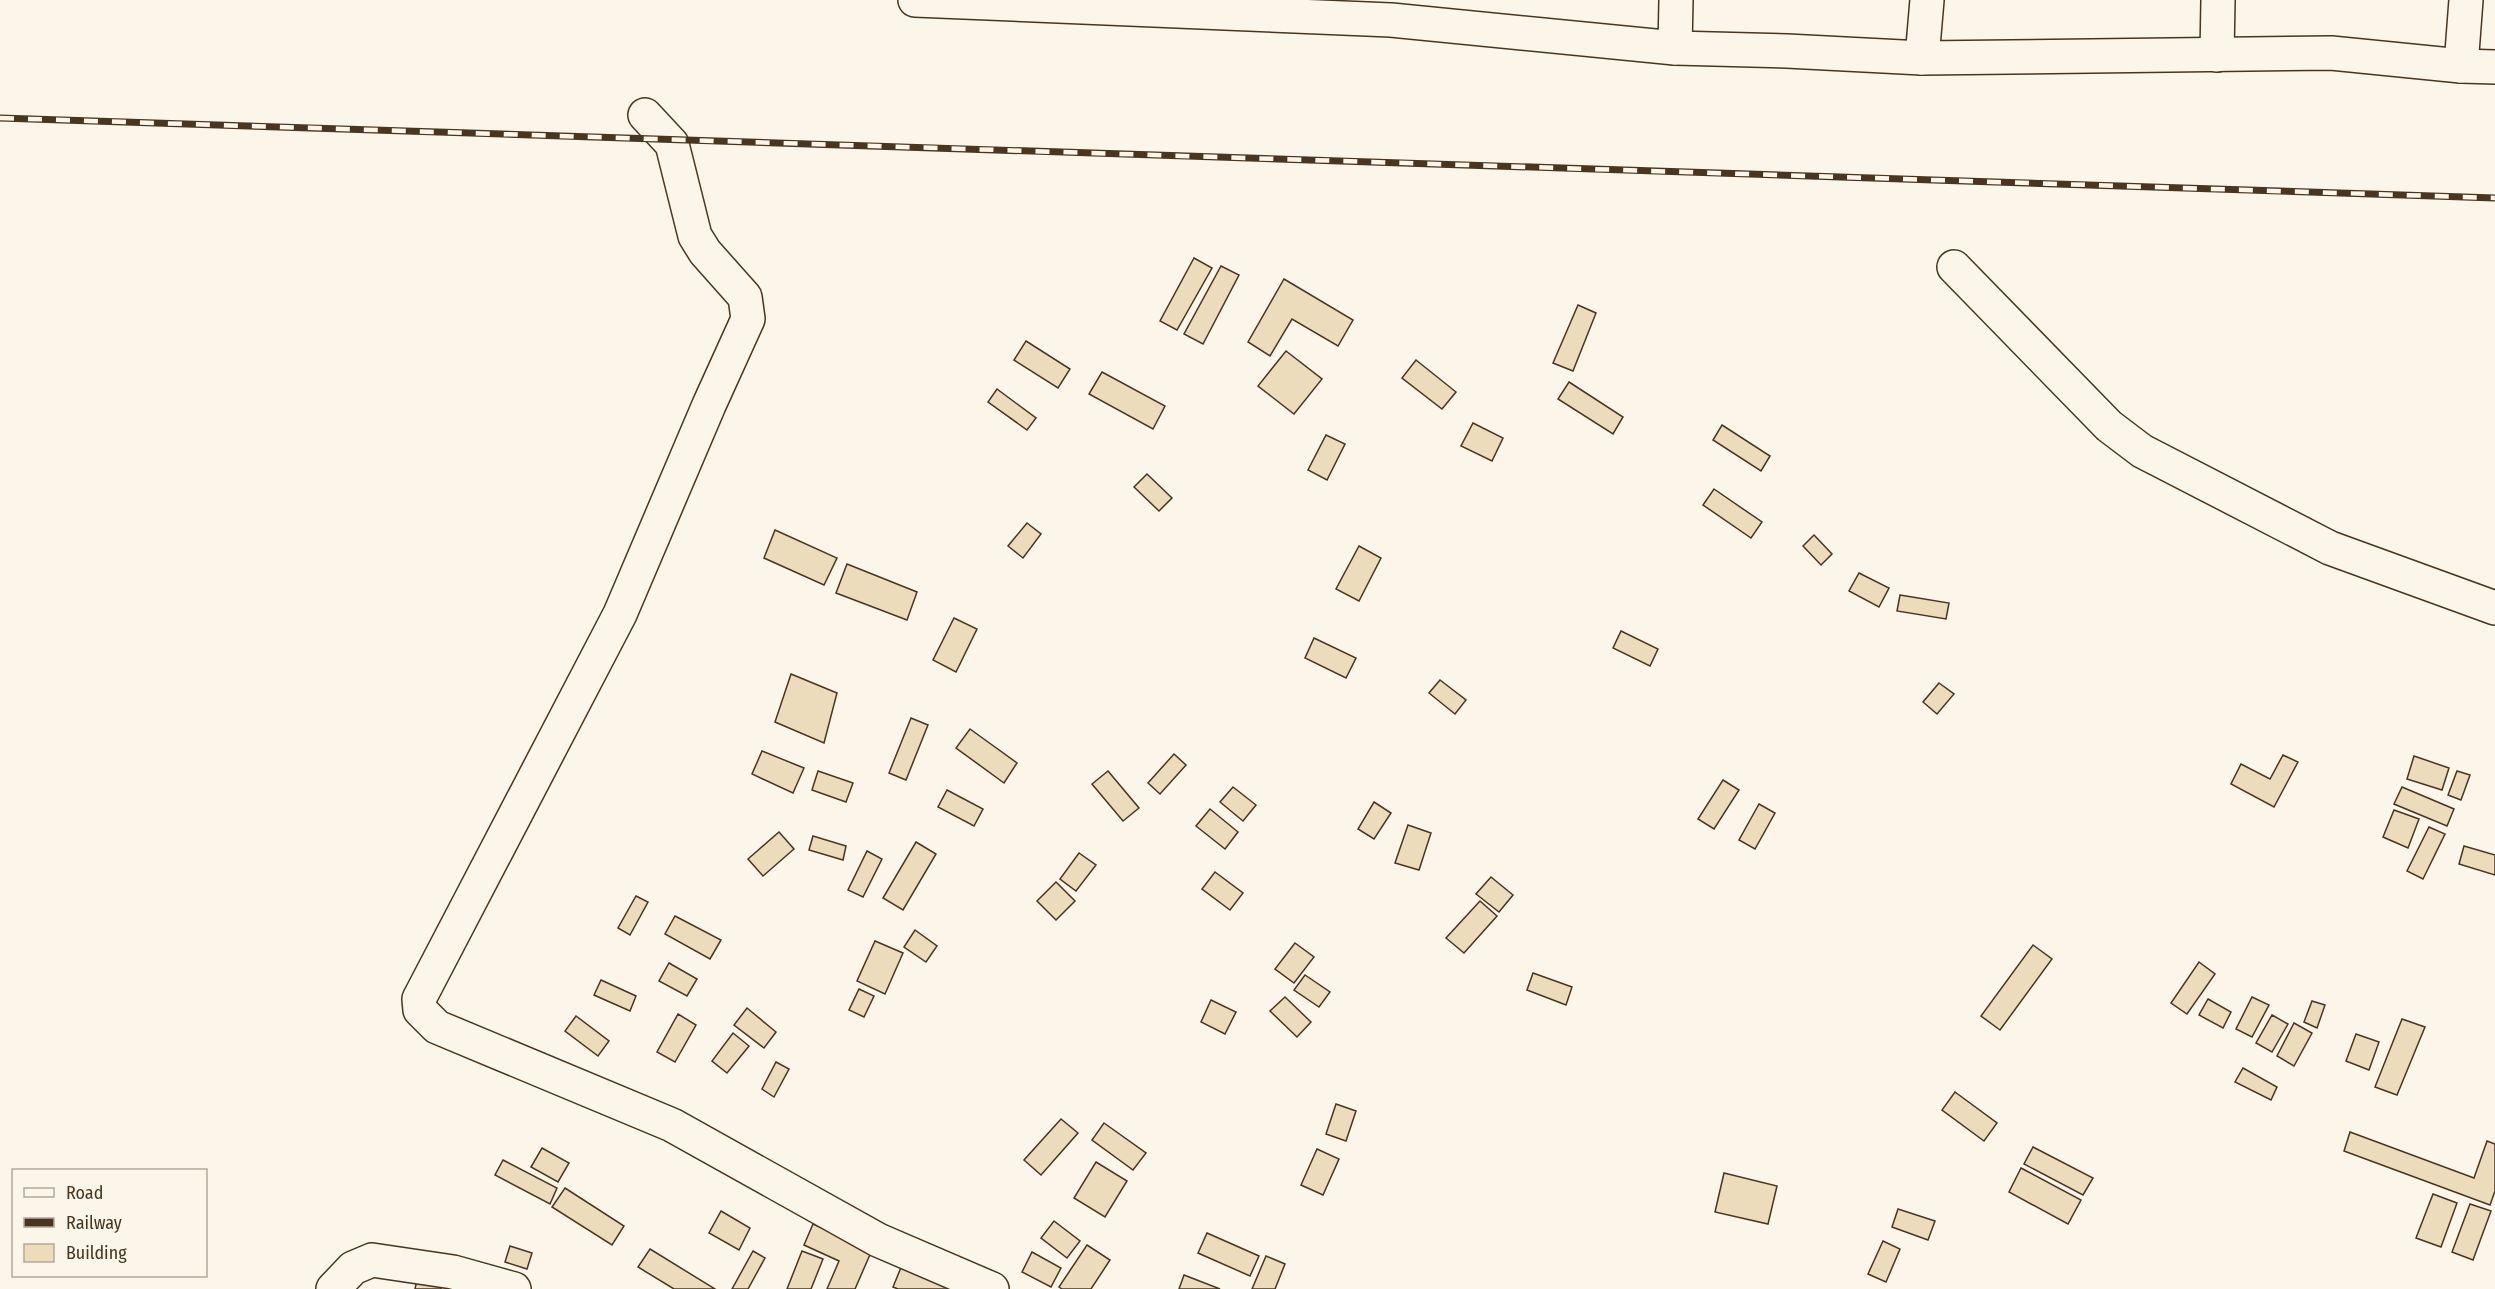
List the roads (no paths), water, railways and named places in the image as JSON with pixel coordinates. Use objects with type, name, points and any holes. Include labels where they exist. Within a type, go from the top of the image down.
[{"type":"street","points":[[915,0],[1391,10],[1675,48],[1922,58],[2331,54],[2495,67]]},
{"type":"street","points":[[1675,48],[1677,0]]},
{"type":"street","points":[[1922,58],[1927,0]]},
{"type":"street","points":[[2217,0],[2217,55]]},
{"type":"street","points":[[2461,66],[2466,0]]},
{"type":"street","points":[[645,116],[672,144],[695,236],[705,252],[736,284],[745,297],[748,320],[709,405],[620,614],[419,999],[420,1010],[437,1027],[672,1125],[878,1240],[992,1289]]},
{"type":"street","points":[[1954,267],[2109,426],[2142,451],[2330,549],[2495,608]]},
{"type":"street","points":[[333,1289],[353,1268],[372,1260],[453,1272],[514,1289]]},
{"type":"railway","points":[[0,118],[2495,198]]}]
